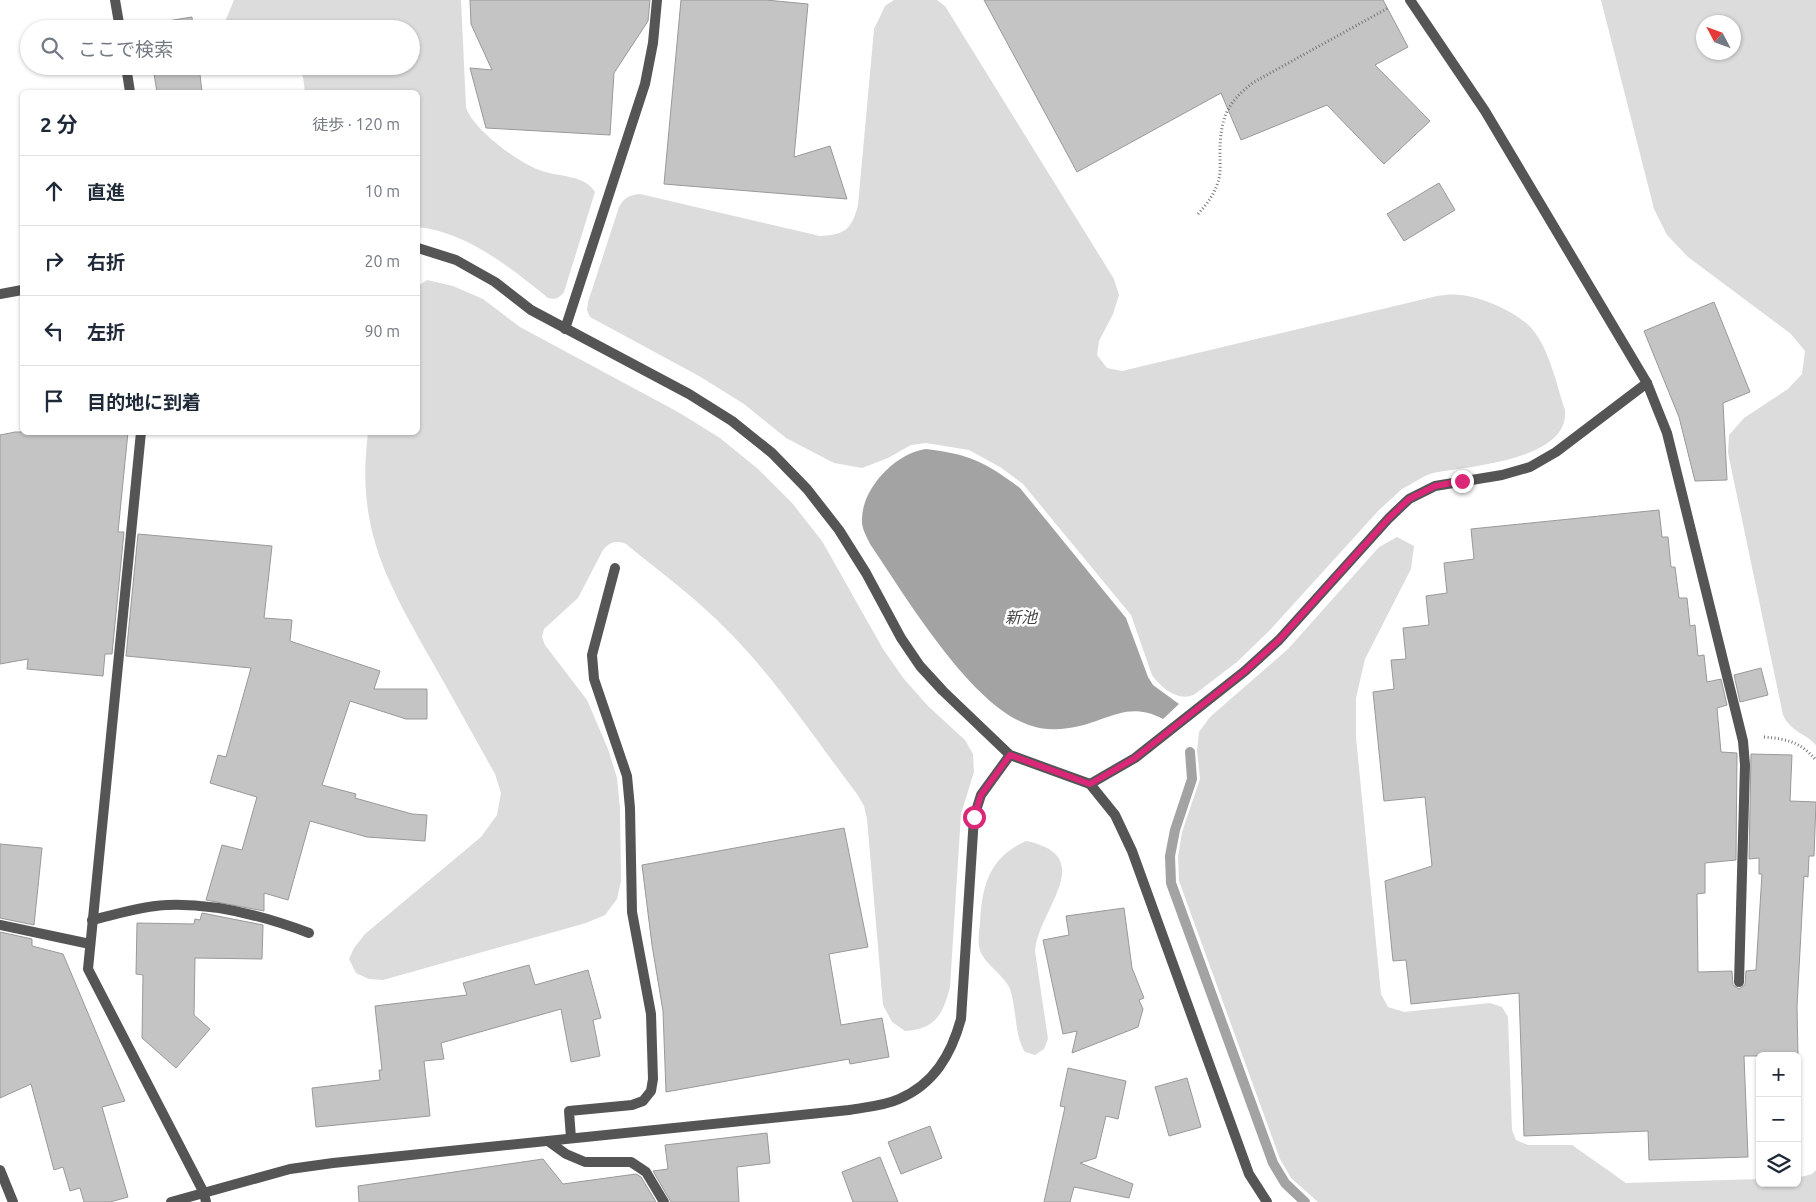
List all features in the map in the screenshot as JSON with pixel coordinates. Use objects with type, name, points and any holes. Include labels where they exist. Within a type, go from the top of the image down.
[{"type":"street","points":[[115,0],[118,20]]},
{"type":"street","points":[[565,329],[645,84],[653,43],[657,0]]},
{"type":"street","points":[[1410,0],[1485,111],[1646,383],[1667,433],[1742,735],[1745,765],[1739,982]]},
{"type":"street","points":[[127,75],[130,90]]},
{"type":"street","points":[[420,249],[456,260],[495,282],[531,310],[689,394],[732,421],[772,453],[808,489],[839,530],[866,573],[901,638],[920,666],[943,691],[1010,755],[1090,784],[1115,815],[1132,851],[1249,1174],[1267,1202]]},
{"type":"street","points":[[0,294],[20,290]]},
{"type":"street","points":[[1090,784],[1135,758],[1257,661],[1279,640],[1389,518],[1409,499],[1435,486],[1502,475],[1530,467],[1556,452],[1646,383]]},
{"type":"street","points":[[141,435],[88,969],[205,1197]]},
{"type":"street","points":[[571,1138],[569,1111],[632,1105],[643,1101],[651,1091],[653,1079],[651,1014],[632,912],[630,808],[627,776],[594,680],[593,663],[598,628],[615,568]]},
{"type":"street","points":[[171,1202],[205,1197],[290,1169],[548,1140],[849,1110],[898,1100],[921,1087],[940,1068],[954,1045],[961,1019],[974,817],[981,795],[1010,755]]},
{"type":"street","points":[[92,920],[156,907],[195,906],[276,921],[309,933]]},
{"type":"street","points":[[0,925],[90,944]]},
{"type":"street","points":[[548,1140],[566,1154],[585,1162],[631,1162],[646,1172],[664,1202]]},
{"type":"street","points":[[0,1170],[14,1202]]},
{"type":"path","points":[[1198,214],[1211,198],[1219,180],[1220,136],[1224,114],[1236,95],[1254,82],[1394,5]]},
{"type":"path","points":[[1742,735],[1785,739],[1804,747],[1816,760]]},
{"type":"shaded area","points":[[234,0],[461,0],[466,107],[470,116],[498,145],[522,161],[542,171],[579,179],[591,186],[595,192],[564,292],[555,299],[548,298],[488,253],[454,236],[420,227],[420,90],[305,90],[302,75],[420,75],[420,20],[226,20]]},
{"type":"shaded area","points":[[894,0],[937,0],[945,6],[1114,279],[1119,295],[1113,314],[1099,341],[1097,355],[1107,368],[1122,371],[1437,296],[1468,296],[1478,298],[1509,311],[1526,323],[1538,337],[1548,357],[1565,410],[1562,427],[1551,440],[1534,450],[1514,458],[1433,473],[1402,489],[1379,510],[1269,631],[1237,662],[1195,694],[1183,697],[1171,693],[1152,675],[1131,615],[1023,484],[1000,467],[969,450],[926,443],[911,445],[888,458],[862,468],[834,463],[786,438],[744,404],[699,376],[590,317],[587,310],[588,302],[619,207],[630,196],[640,194],[820,236],[836,234],[850,225],[858,205],[874,29],[885,6]]},
{"type":"shaded area","points":[[1601,0],[1816,0],[1816,745],[1794,729],[1783,715],[1728,453],[1729,435],[1744,418],[1788,389],[1802,374],[1805,351],[1791,334],[1688,257],[1667,235],[1654,209]]},
{"type":"shaded area","points":[[427,280],[453,286],[483,299],[520,327],[678,412],[720,438],[758,469],[792,503],[822,541],[883,649],[904,679],[928,706],[965,740],[973,754],[974,772],[961,814],[950,987],[941,1013],[931,1024],[915,1030],[905,1031],[892,1022],[883,1005],[867,819],[864,806],[857,794],[779,689],[745,649],[715,618],[690,596],[626,544],[619,542],[608,545],[603,550],[578,598],[544,629],[542,637],[545,645],[587,700],[608,749],[617,778],[620,808],[621,881],[617,899],[605,915],[586,923],[383,980],[369,979],[356,973],[349,959],[354,948],[365,934],[481,837],[497,815],[501,793],[495,774],[414,629],[387,576],[370,524],[366,497],[365,466],[368,435],[420,435],[420,285]]},
{"type":"shaded area","points":[[1397,537],[1414,546],[1411,569],[1365,659],[1356,698],[1356,737],[1381,994],[1388,1007],[1404,1012],[1490,1003],[1502,1007],[1508,1017],[1512,1130],[1516,1140],[1528,1145],[1572,1145],[1626,1183],[1756,1179],[1756,1187],[1801,1187],[1801,1177],[1812,1174],[1816,1170],[1816,1202],[1318,1202],[1291,1178],[1280,1159],[1179,881],[1178,857],[1182,832],[1200,779],[1197,751],[1199,732],[1210,717],[1288,649],[1379,547]]},
{"type":"shaded area","points":[[1026,841],[1048,848],[1059,859],[1062,872],[1059,886],[1039,935],[1035,951],[1048,1039],[1044,1049],[1035,1055],[1025,1052],[1021,1045],[1010,989],[1004,979],[984,958],[979,942],[983,897],[990,874],[1003,855]]},
{"type":"water","name":"新池","points":[[926,449],[954,454],[976,461],[997,472],[1020,488],[1126,618],[1148,677],[1153,685],[1179,704],[1163,719],[1150,713],[1138,711],[1116,714],[1069,728],[1050,729],[1032,726],[1009,715],[986,698],[964,674],[921,620],[870,544],[862,525],[864,506],[868,495],[883,473],[903,457]]},
{"type":"building","points":[[470,0],[650,0],[648,21],[614,73],[610,135],[486,128],[470,68],[492,70],[471,24]]},
{"type":"building","points":[[681,0],[766,0],[808,4],[794,157],[830,146],[847,199],[664,184]]},
{"type":"building","points":[[984,0],[1383,0],[1408,47],[1375,65],[1430,121],[1384,164],[1327,105],[1241,140],[1221,93],[1077,172]]},
{"type":"building","points":[[192,17],[192,20],[174,20]]},
{"type":"building","points":[[154,75],[200,75],[202,90],[157,90]]},
{"type":"building","points":[[1439,183],[1455,210],[1404,241],[1387,214]]},
{"type":"building","points":[[1714,302],[1750,392],[1723,403],[1727,480],[1695,481],[1679,417],[1644,331]]},
{"type":"building","points":[[20,432],[20,435],[128,435],[118,532],[124,532],[112,654],[105,654],[103,676],[27,669],[28,659],[0,664],[0,435]]},
{"type":"building","points":[[1659,510],[1662,537],[1668,537],[1671,567],[1675,567],[1679,598],[1687,598],[1690,626],[1695,625],[1698,656],[1704,655],[1707,682],[1721,679],[1727,705],[1717,708],[1721,752],[1737,753],[1736,860],[1705,863],[1705,893],[1697,894],[1698,972],[1732,971],[1733,985],[1739,989],[1745,985],[1746,971],[1756,970],[1762,874],[1759,874],[1759,858],[1749,859],[1751,754],[1792,755],[1790,801],[1816,802],[1814,856],[1809,856],[1808,877],[1804,876],[1797,1006],[1798,1052],[1756,1052],[1756,1056],[1744,1056],[1748,1157],[1649,1160],[1648,1131],[1524,1136],[1519,993],[1411,1004],[1406,960],[1393,961],[1385,881],[1432,866],[1425,797],[1384,801],[1373,692],[1394,689],[1391,660],[1406,659],[1403,628],[1429,625],[1426,596],[1447,593],[1444,563],[1474,559],[1471,529]]},
{"type":"building","points":[[138,534],[272,546],[264,618],[292,620],[290,641],[380,671],[374,689],[427,689],[427,719],[406,719],[350,701],[322,785],[356,794],[355,798],[412,814],[427,815],[425,841],[367,837],[310,821],[288,900],[264,893],[264,911],[206,900],[222,845],[242,850],[257,797],[210,783],[218,755],[226,757],[251,668],[126,656]]},
{"type":"building","points":[[1761,668],[1768,695],[1740,702],[1734,675]]},
{"type":"building","points":[[844,828],[868,947],[829,954],[841,1025],[882,1018],[889,1057],[850,1064],[849,1059],[666,1092],[663,1011],[642,865]]},
{"type":"building","points":[[0,844],[42,848],[34,925],[0,918]]},
{"type":"building","points":[[1124,908],[1132,968],[1144,998],[1139,1000],[1143,1009],[1138,1027],[1072,1053],[1077,1031],[1063,1034],[1043,940],[1069,935],[1066,916]]},
{"type":"building","points":[[202,913],[263,925],[262,959],[195,958],[194,1015],[210,1029],[176,1068],[142,1038],[143,975],[136,974],[137,923],[194,924],[195,919],[200,920]]},
{"type":"building","points":[[0,932],[32,939],[32,946],[63,954],[125,1101],[102,1107],[128,1197],[110,1202],[84,1202],[80,1188],[70,1191],[63,1167],[54,1170],[31,1084],[0,1098]]},
{"type":"building","points":[[529,965],[535,985],[588,970],[601,1018],[593,1020],[600,1056],[571,1062],[561,1009],[441,1043],[444,1059],[424,1061],[430,1116],[316,1127],[312,1088],[380,1080],[379,1070],[382,1070],[375,1006],[467,995],[463,983]]},
{"type":"building","points":[[1068,1068],[1126,1081],[1118,1119],[1106,1116],[1096,1158],[1080,1163],[1133,1184],[1129,1198],[1074,1187],[1070,1202],[1044,1202],[1065,1107],[1060,1106]]},
{"type":"building","points":[[1187,1078],[1201,1127],[1169,1136],[1155,1087]]},
{"type":"building","points":[[930,1126],[942,1158],[901,1174],[888,1142]]},
{"type":"building","points":[[767,1133],[770,1163],[737,1167],[739,1202],[671,1202],[653,1171],[668,1169],[665,1145]]},
{"type":"building","points":[[880,1157],[898,1202],[853,1202],[842,1172]]},
{"type":"building","points":[[543,1159],[563,1184],[636,1174],[641,1177],[656,1202],[359,1202],[358,1186]]},
{"type":"waterway","points":[[1190,752],[1192,779],[1175,830],[1170,856],[1171,883],[1273,1163],[1285,1183],[1305,1202]]},
{"type":"route","points":[[974,817],[981,795],[1010,755],[1090,784],[1135,758],[1245,671],[1279,640],[1389,518],[1409,499],[1435,486],[1462,481]]}]
